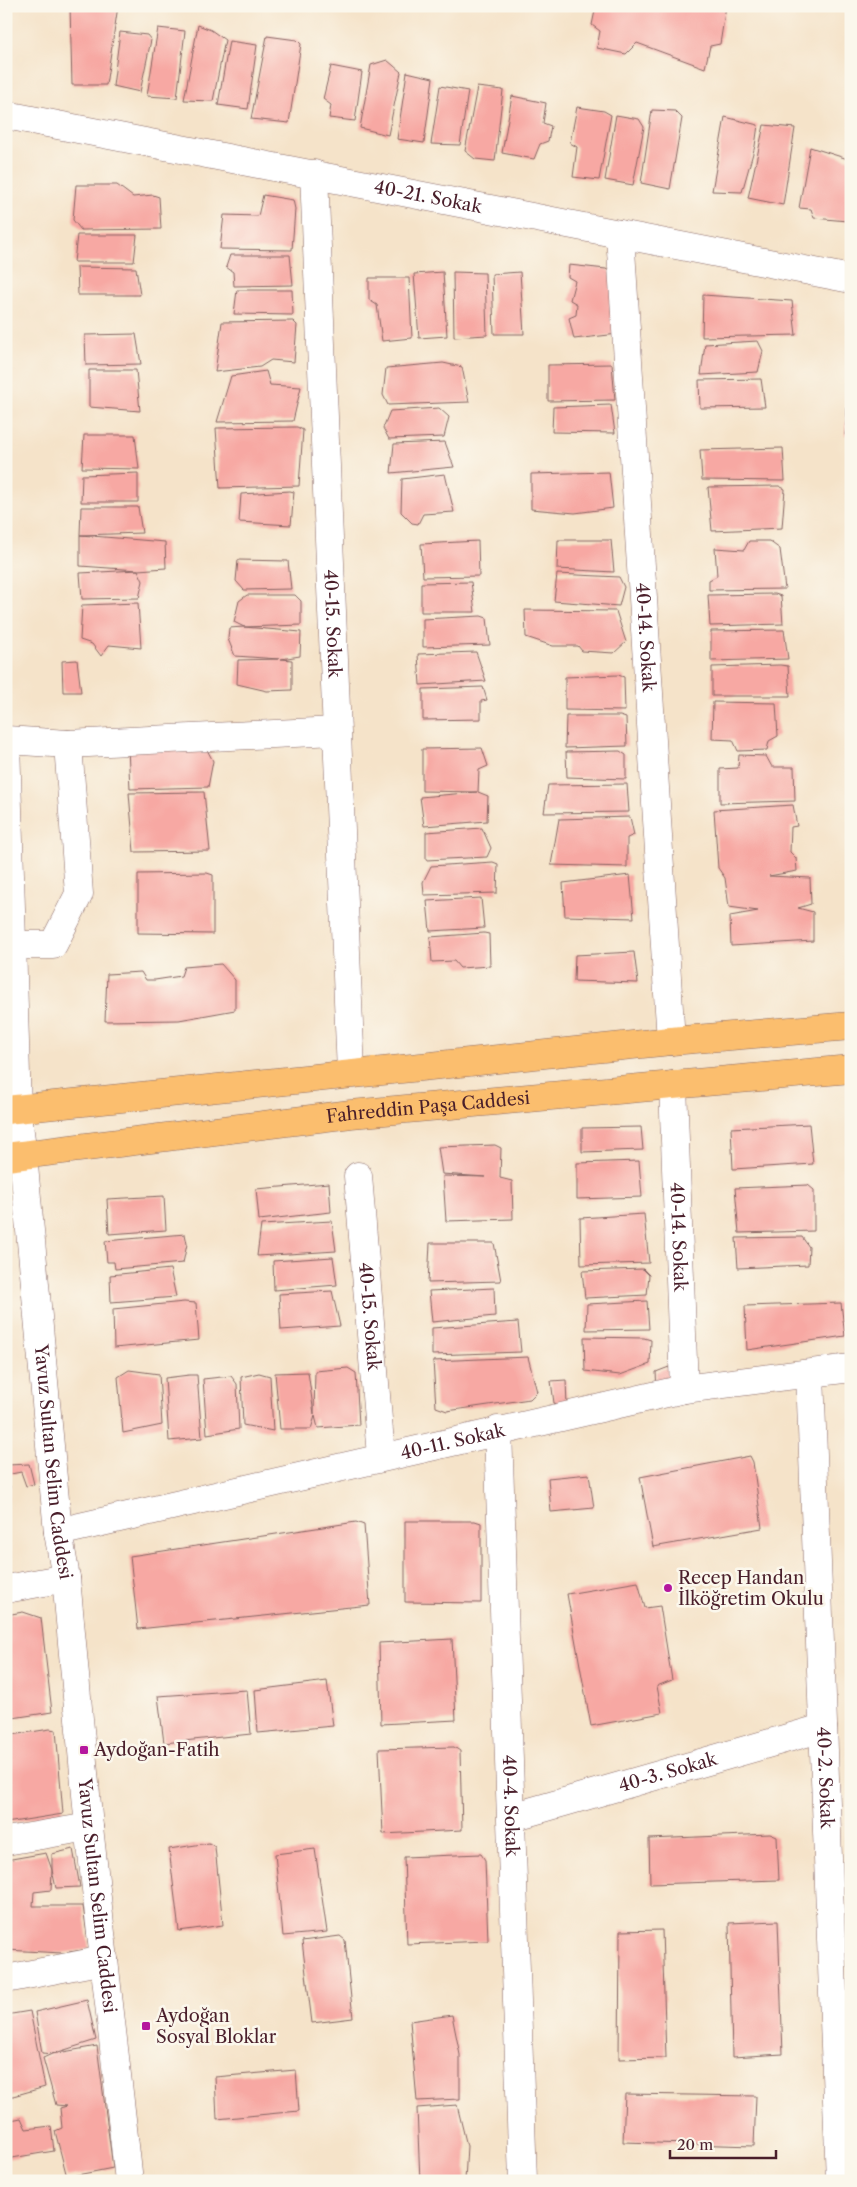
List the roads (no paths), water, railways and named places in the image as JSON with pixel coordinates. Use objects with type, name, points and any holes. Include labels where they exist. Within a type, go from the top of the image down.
[{"type":"main road","points":[[12,1110],[671,1040],[851,1026]]},
{"type":"main road","name":"Fahreddin Paşa Caddesi","points":[[15,1156],[351,1114],[851,1069]]},
{"type":"street","name":"40-21. Sokak","points":[[6,114],[851,279]]},
{"type":"street","name":"40-15. Sokak","points":[[314,174],[351,1073]]},
{"type":"street","name":"40-14. Sokak","points":[[620,234],[671,1040]]},
{"type":"street","points":[[6,741],[68,744],[336,731]]},
{"type":"street","name":"Yavuz Sultan Selim Caddesi","points":[[6,741],[12,945],[12,1110],[15,1156],[58,1532],[66,1578],[89,1827],[126,2180]]},
{"type":"street","points":[[12,945],[53,945],[79,894],[68,744]]},
{"type":"street","name":"40-14. Sokak","points":[[673,1085],[684,1389]]},
{"type":"street","name":"40-15. Sokak","points":[[358,1176],[382,1456]]},
{"type":"street","name":"40-11. Sokak","points":[[58,1532],[382,1456],[684,1389],[851,1368]]},
{"type":"street","name":"40-2. Sokak","points":[[810,1374],[840,2181]]},
{"type":"street","name":"40-4. Sokak","points":[[498,1430],[523,2181]]},
{"type":"street","points":[[6,1588],[66,1578]]},
{"type":"street","name":"40-3. Sokak","points":[[512,1817],[823,1728]]},
{"type":"street","points":[[6,1841],[89,1827]]},
{"type":"street","points":[[6,1979],[104,1960]]},
{"type":"place","name":"Recep Handan İlköğretim Okulu","points":[[668,1588]]},
{"type":"place","name":"Aydoğan-Fatih","points":[[84,1750]]},
{"type":"place","name":"Aydoğan Sosyal Bloklar","points":[[146,2026]]}]
